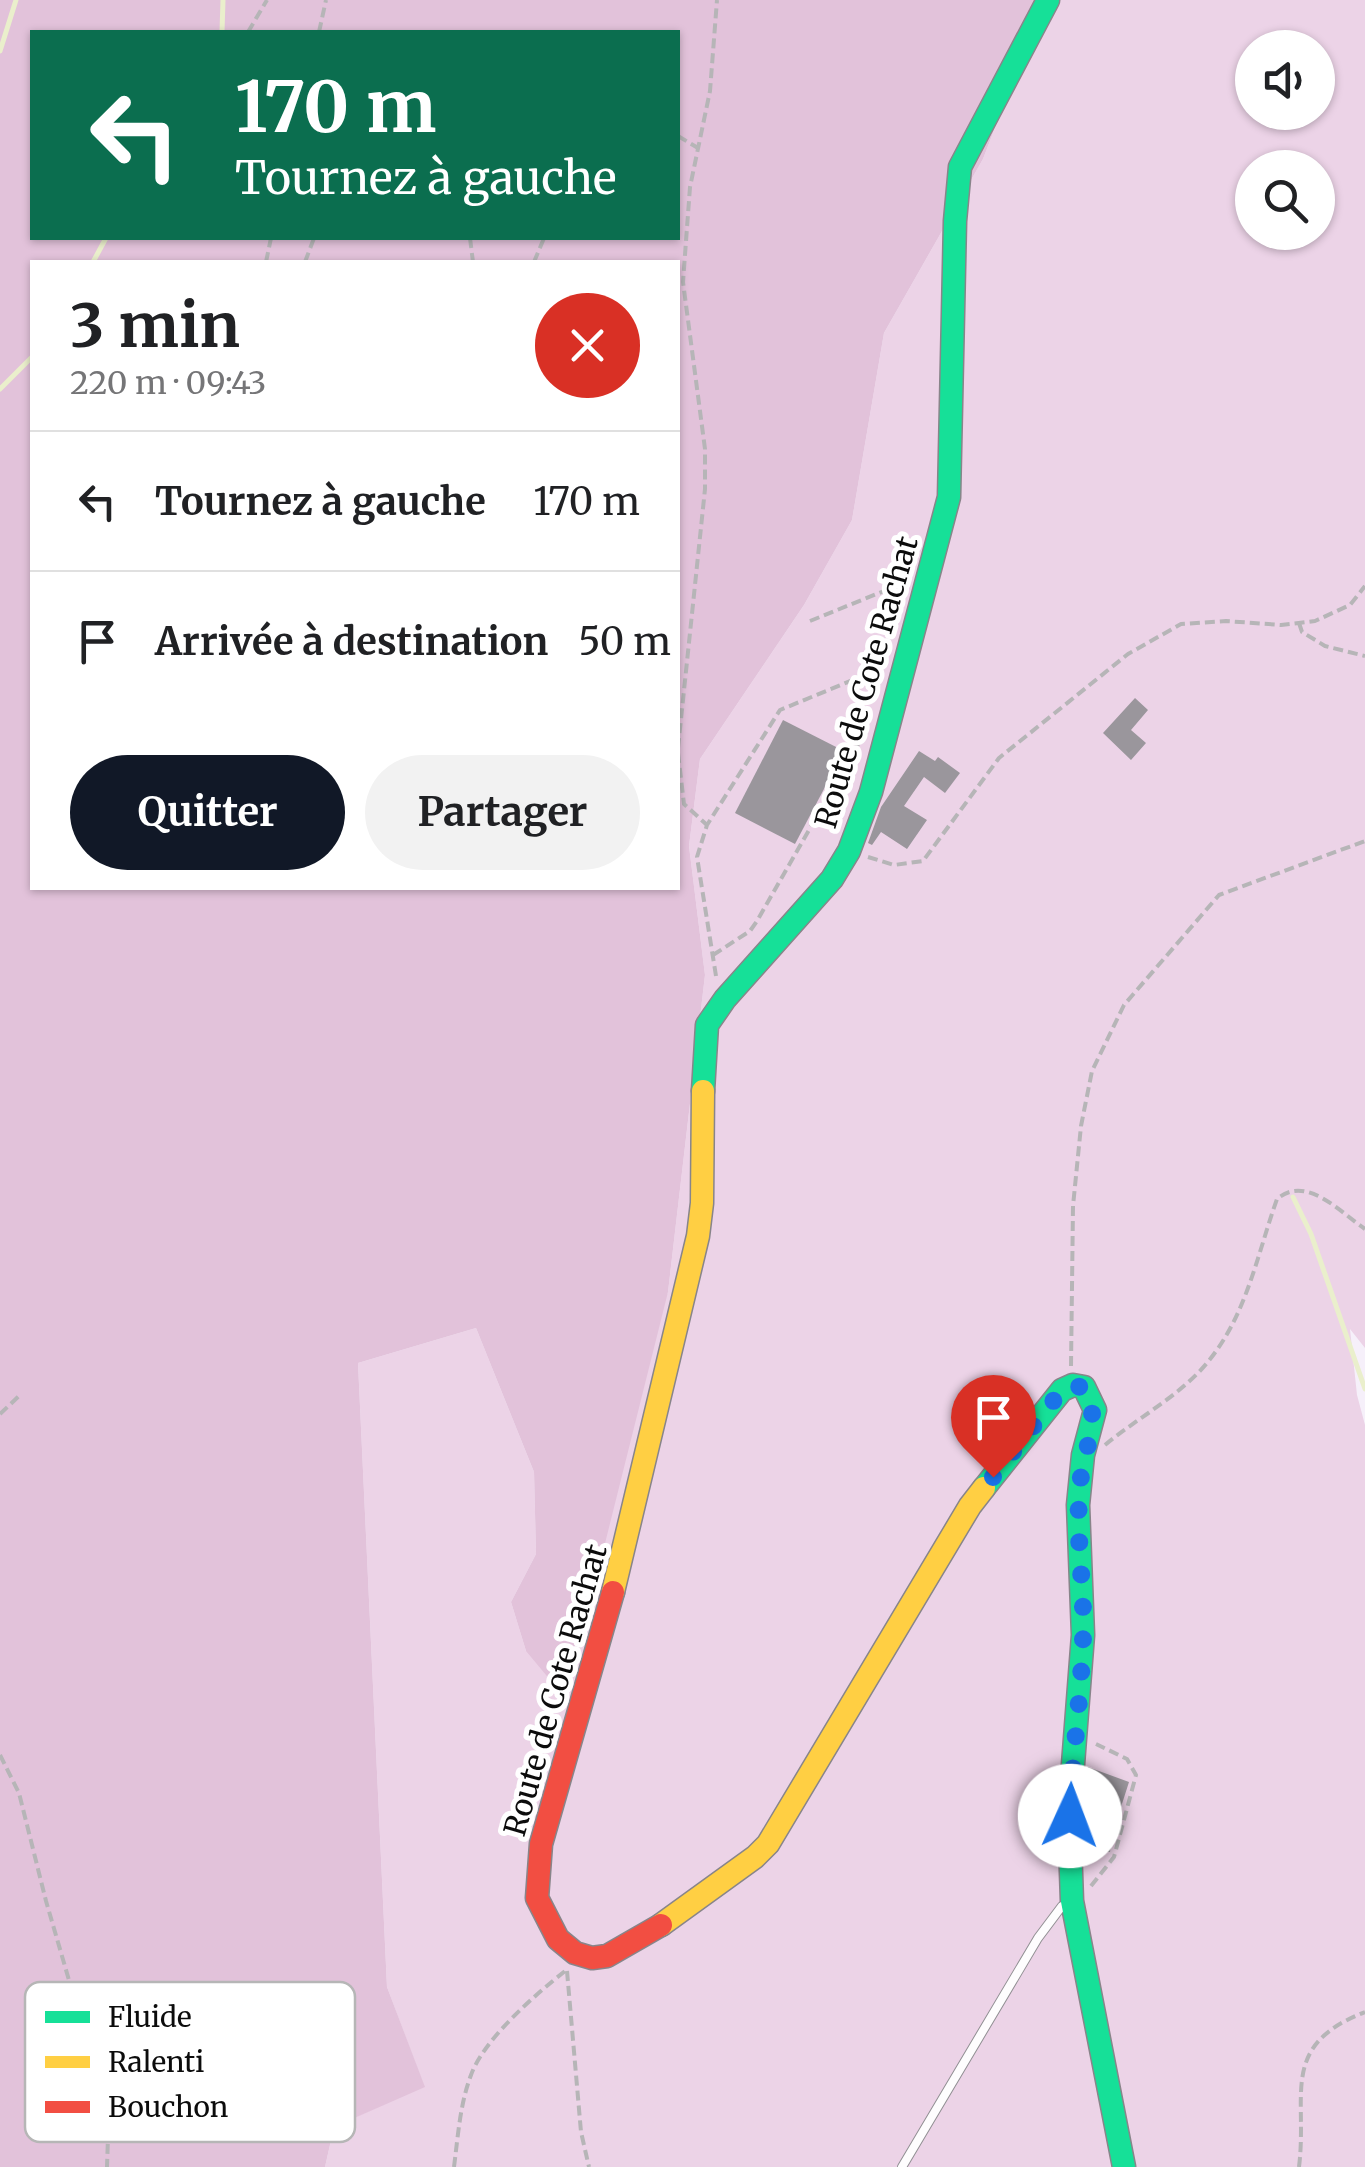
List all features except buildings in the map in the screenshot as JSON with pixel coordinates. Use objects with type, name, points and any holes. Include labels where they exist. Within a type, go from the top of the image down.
[{"type":"street","name":"Route de Cote Rachat","points":[[558,1940],[537,1898],[541,1844],[629,1534],[688,1286],[702,1203],[700,1129],[708,1025],[725,999],[832,878],[849,851],[871,792],[948,497],[955,221],[960,167],[1048,0]]},
{"type":"street","points":[[558,1940],[575,1953],[592,1958],[622,1949],[724,1880],[768,1844],[970,1506],[1062,1390],[1073,1385],[1084,1388],[1095,1410],[1078,1505],[1083,1636],[1070,1816],[1072,1901],[1124,2167]]},
{"type":"lane","points":[[902,2167],[1038,1938],[1062,1906],[1072,1901]]},
{"type":"path","points":[[249,30],[267,0]]},
{"type":"path","points":[[319,30],[326,0]]},
{"type":"path","points":[[680,731],[705,489],[705,450],[684,282],[690,187],[710,91],[718,0]]},
{"type":"path","points":[[680,137],[698,148]]},
{"type":"path","points":[[810,621],[899,582],[919,563],[932,563]]},
{"type":"path","points":[[899,582],[895,591],[899,618]]},
{"type":"path","points":[[849,851],[894,865],[923,861],[999,758],[1091,681],[1128,654],[1181,624],[1226,621],[1281,625],[1315,621],[1350,605],[1365,586]]},
{"type":"path","points":[[1300,623],[1302,632],[1325,646],[1365,656]]},
{"type":"path","points":[[725,999],[719,989],[697,857],[708,825],[780,710],[860,678],[886,663]]},
{"type":"path","points":[[713,955],[750,931],[758,921],[872,720]]},
{"type":"path","points":[[680,768],[684,804],[708,825]]},
{"type":"path","points":[[1073,1385],[1073,1206],[1081,1126],[1100,1049],[1124,1005],[1219,895],[1365,841]]},
{"type":"path","points":[[1084,1455],[1099,1451],[1160,1406],[1198,1372],[1219,1346],[1247,1294],[1272,1214],[1286,1192],[1295,1188],[1309,1191],[1365,1230]]},
{"type":"path","points":[[0,1414],[19,1396]]},
{"type":"path","points":[[1072,1901],[1088,1890],[1114,1856],[1136,1776],[1133,1766],[1119,1754],[1092,1742],[1074,1740]]},
{"type":"path","points":[[0,1755],[19,1793],[70,1982]]},
{"type":"path","points":[[558,1940],[566,1971],[581,2132],[589,2167]]},
{"type":"path","points":[[454,2167],[461,2109],[472,2070],[493,2039],[566,1971],[579,1970],[592,1958]]},
{"type":"path","points":[[1299,2167],[1303,2127],[1301,2077],[1308,2052],[1345,2020],[1365,2012]]},
{"type":"path","points":[[107,2167],[108,2142]]},
{"type":"shaded area","points":[[0,0],[1044,0],[983,159],[884,333],[852,520],[804,605],[700,759],[689,846],[705,975],[668,1292],[566,1699],[526,1651],[511,1602],[536,1554],[534,1472],[476,1328],[358,1363],[387,1987],[425,2087],[355,2118],[355,1982],[25,1982],[25,2142],[331,2142],[325,2167],[0,2167]]},
{"type":"shaded area","points":[[1044,0],[1365,0],[1365,1348],[1350,1329],[1357,1395],[1365,1425],[1365,2167],[325,2167],[331,2142],[355,2142],[355,2117],[424,2086],[387,1987],[358,1363],[476,1328],[534,1472],[536,1554],[511,1602],[526,1651],[668,1292],[705,975],[689,846],[700,759],[804,605],[852,520],[884,333],[983,159]]},
{"type":"waterway","points":[[0,51],[16,0]]},
{"type":"waterway","points":[[222,30],[223,0]]},
{"type":"waterway","points":[[94,260],[105,240]]},
{"type":"waterway","points":[[0,389],[30,359]]},
{"type":"waterway","points":[[1293,1197],[1311,1234],[1365,1389]]},
{"type":"traffic: fast","points":[[703,1091],[707,1025],[725,999],[832,879],[849,851],[871,792],[949,497],[955,221],[960,167],[1048,0]]},
{"type":"traffic: fast","points":[[984,1488],[1062,1390],[1073,1385],[1084,1387],[1095,1410],[1083,1455],[1078,1505],[1083,1635],[1069,1816],[1072,1901],[1124,2167]]},
{"type":"traffic: slow","points":[[613,1592],[698,1236],[703,1091]]},
{"type":"traffic: slow","points":[[661,1925],[768,1844],[984,1488]]},
{"type":"traffic: jam","points":[[613,1592],[541,1844],[537,1898],[558,1939],[575,1953],[592,1958],[607,1956],[661,1925]]},
{"type":"route","points":[[993,1477],[1062,1390],[1073,1385],[1084,1388],[1095,1410],[1078,1505],[1083,1636],[1070,1816]]}]
